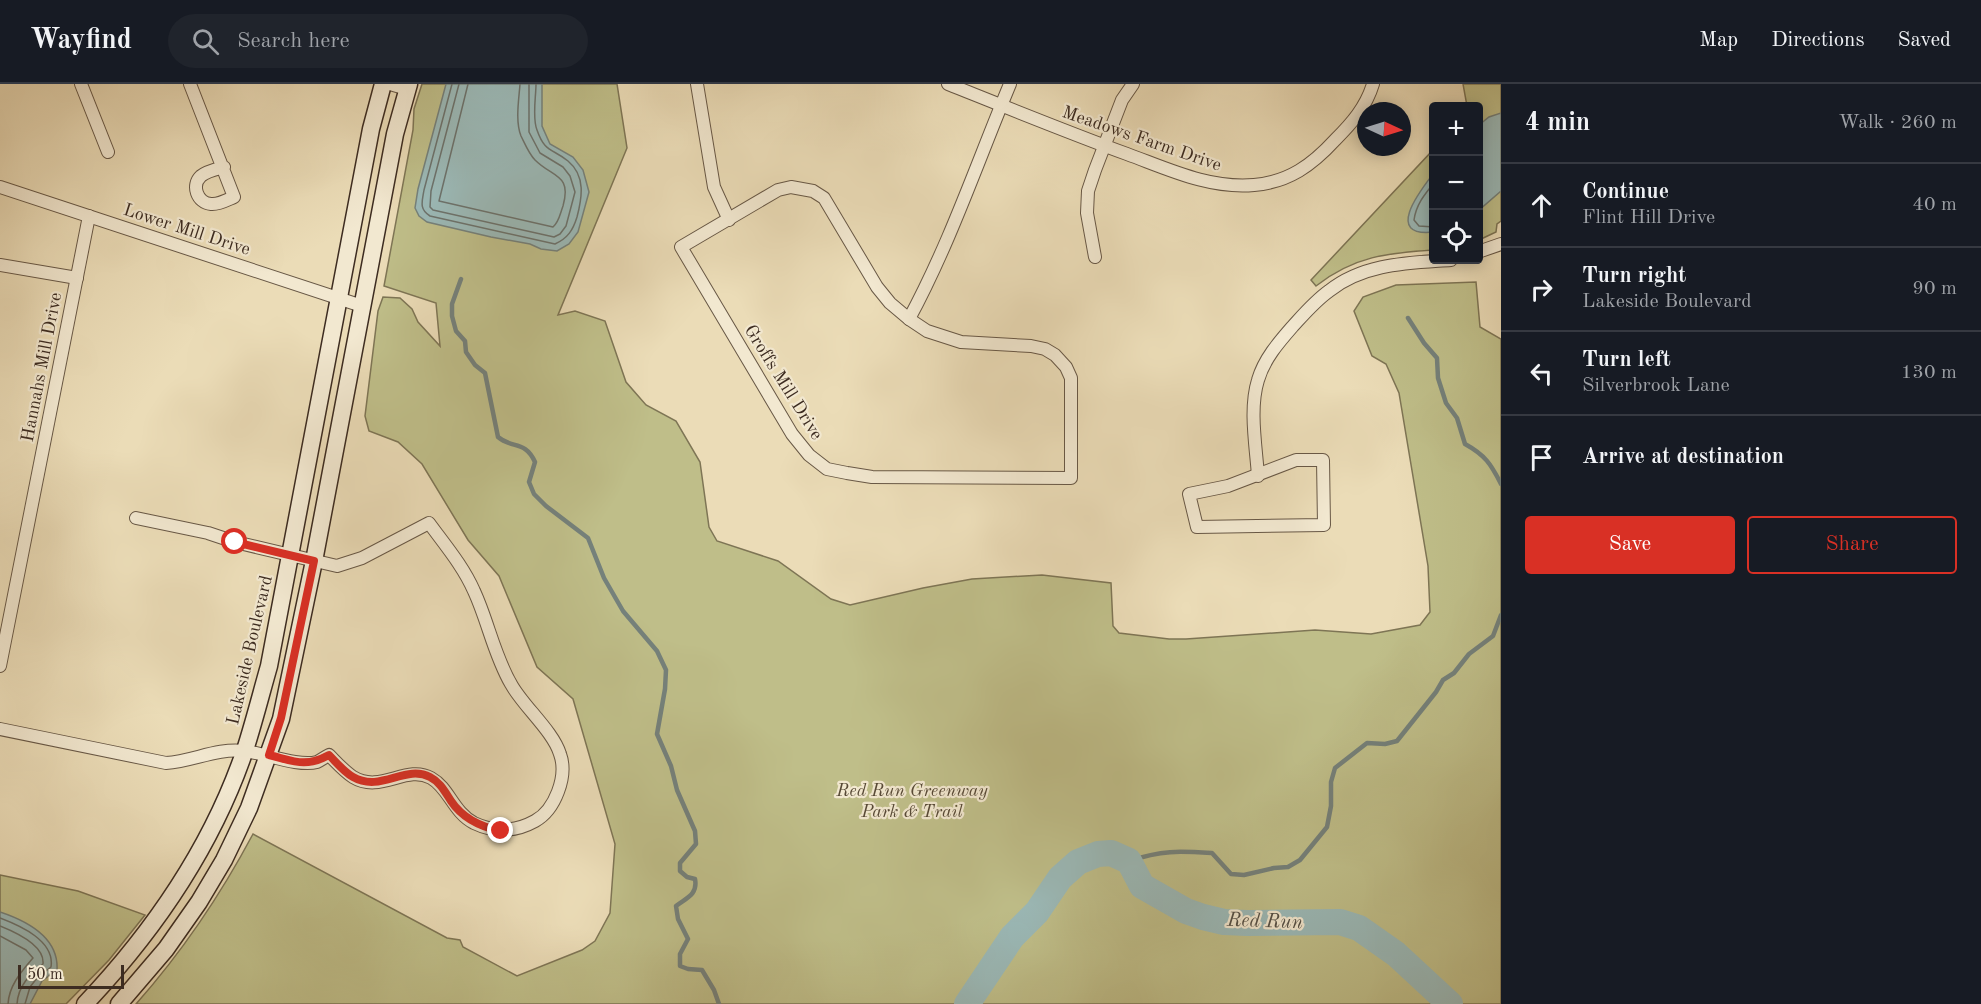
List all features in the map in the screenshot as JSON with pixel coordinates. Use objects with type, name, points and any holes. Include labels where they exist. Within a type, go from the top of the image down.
[{"type":"main road","name":"Lakeside Boulevard","points":[[85,1004],[141,940],[179,888],[203,847],[226,800],[245,751],[269,666],[371,129],[383,84]]},
{"type":"main road","points":[[119,1004],[166,949],[199,902],[224,860],[249,808],[269,755],[283,709],[314,561],[396,134],[408,86]]},
{"type":"street","points":[[81,84],[108,152]]},
{"type":"street","points":[[190,84],[224,167]]},
{"type":"street","points":[[390,84],[408,86]]},
{"type":"street","points":[[697,84],[714,187],[729,220]]},
{"type":"street","name":"Meadows Farm Drive","points":[[948,84],[1105,146],[1207,183],[1254,185],[1276,181],[1316,160],[1357,117],[1373,84]]},
{"type":"street","points":[[909,319],[932,276],[1010,84]]},
{"type":"street","points":[[1095,258],[1087,213],[1088,191],[1122,100],[1133,84]]},
{"type":"street","name":"Lower Mill Drive","points":[[0,187],[362,306]]},
{"type":"street","name":"Groffs Mill Drive","points":[[790,187],[813,190],[824,198],[877,286],[890,303],[909,319],[927,331],[961,342],[1032,346],[1045,350],[1066,367],[1071,378],[1071,478],[872,477],[827,469],[810,455],[792,434],[681,247],[778,190],[790,187]]},
{"type":"street","name":"Hannahs Mill Drive","points":[[0,666],[89,216]]},
{"type":"street","points":[[1483,251],[1501,244]]},
{"type":"street","points":[[1258,476],[1255,404],[1258,380],[1266,360],[1280,340],[1314,303],[1349,278],[1396,264],[1429,262]]},
{"type":"street","points":[[0,265],[76,278]]},
{"type":"street","points":[[1296,460],[1323,460],[1324,525],[1197,527],[1189,495],[1258,476],[1296,460]]},
{"type":"street","points":[[0,729],[166,763],[194,759],[216,751],[245,751],[302,762],[316,762],[329,755],[354,777],[365,782],[376,783],[418,773],[429,776],[439,783],[462,815],[475,823],[501,831],[526,826],[539,819],[550,809],[560,780],[561,755],[556,743],[511,684],[465,573],[429,523],[362,558],[337,566],[235,542],[208,533],[135,519]]},
{"type":"green space","name":"Red Run Greenway Park & Trail","points":[[422,84],[617,84],[627,148],[558,315],[575,311],[605,321],[626,382],[646,405],[676,421],[700,462],[709,527],[717,541],[778,561],[831,599],[850,605],[972,579],[1042,575],[1111,583],[1113,626],[1119,633],[1186,639],[1315,630],[1371,634],[1420,625],[1430,612],[1428,566],[1399,393],[1386,364],[1372,356],[1354,311],[1363,297],[1396,285],[1476,282],[1480,327],[1501,339],[1501,1004],[136,1004],[200,922],[253,834],[447,938],[460,940],[463,947],[517,976],[582,950],[595,941],[610,913],[615,844],[573,699],[537,667],[499,576],[468,540],[422,464],[398,442],[369,431],[365,416],[378,311],[383,297],[400,298],[412,309],[418,322],[440,346],[436,303],[384,286],[413,130],[414,109]]},
{"type":"green space","points":[[1463,84],[1501,84],[1501,221],[1497,224],[1496,232],[1483,238],[1483,102],[1466,102]]},
{"type":"green space","points":[[1429,154],[1429,250],[1386,255],[1358,262],[1316,286],[1311,280]]},
{"type":"green space","points":[[0,875],[78,891],[145,915],[109,960],[66,1004],[0,1004]]},
{"type":"water","points":[[446,84],[542,84],[542,126],[550,144],[573,157],[583,170],[589,192],[578,232],[569,244],[557,251],[541,249],[530,244],[427,222],[419,216],[415,208],[418,189]]},
{"type":"water","points":[[1501,113],[1501,191],[1483,207],[1483,122]]},
{"type":"water","points":[[1429,180],[1429,232],[1418,232],[1410,227],[1408,220],[1414,201]]},
{"type":"water","points":[[0,912],[21,920],[39,932],[53,948],[57,970],[42,981],[30,1004],[0,1004]]},
{"type":"waterway","points":[[461,279],[452,304],[452,316],[456,331],[465,341],[466,352],[475,365],[485,373],[498,437],[527,450],[531,455],[535,462],[529,482],[534,494],[588,538],[604,578],[623,611],[657,651],[666,670],[657,734],[671,766],[677,790],[695,831],[696,844],[680,863],[680,871],[687,877],[695,879],[693,892],[676,906],[678,919],[688,939],[680,954],[680,966],[702,970],[719,1004]]},
{"type":"waterway","points":[[1408,318],[1437,358],[1438,378],[1446,403],[1457,418],[1465,444],[1487,461],[1501,484]]},
{"type":"waterway","points":[[1129,861],[1170,852],[1212,853],[1231,874],[1244,875],[1288,867],[1300,860],[1327,827],[1331,806],[1331,782],[1335,768],[1367,743],[1385,744],[1397,741],[1443,680],[1454,673],[1469,654],[1493,636],[1501,615]]},
{"type":"waterway","name":"Red Run","points":[[967,1004],[1012,937],[1037,912],[1060,878],[1078,862],[1098,854],[1111,853],[1129,861],[1142,886],[1186,911],[1203,917],[1224,922],[1247,923],[1340,922],[1359,928],[1396,954],[1450,1004]]},
{"type":"route","points":[[235,542],[314,561],[281,718],[269,755],[302,762],[316,762],[329,755],[343,769],[365,782],[376,783],[418,773],[429,776],[439,783],[462,815],[475,823],[501,831]]}]
